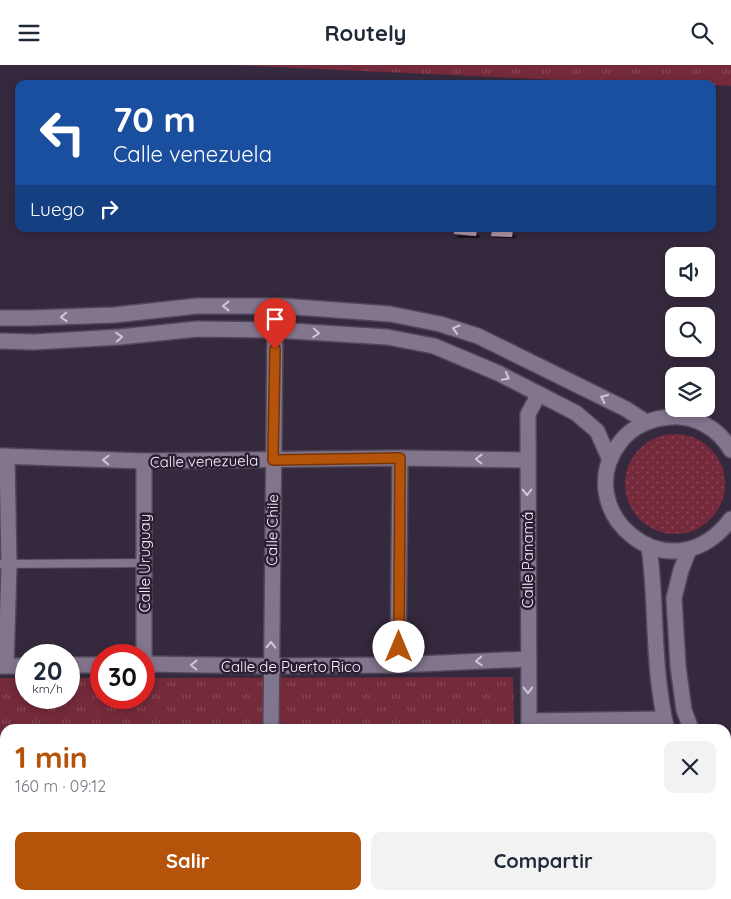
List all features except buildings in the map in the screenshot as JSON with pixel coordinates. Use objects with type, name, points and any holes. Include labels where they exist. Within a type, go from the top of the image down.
[{"type":"street","points":[[0,318],[114,315],[197,306],[282,306],[390,314],[478,336],[626,409],[646,422]]},
{"type":"street","points":[[0,341],[111,337],[197,329],[275,330],[387,337],[434,346],[498,373],[576,413],[597,431],[610,460]]},
{"type":"street","name":"Calle Chile","points":[[271,724],[270,667],[275,330]]},
{"type":"street","name":"Calle Panamá","points":[[529,724],[528,414],[539,394]]},
{"type":"street","points":[[731,450],[720,436],[709,427],[697,421],[673,417],[660,418],[646,422],[625,437],[610,460],[606,485],[607,497],[612,511],[627,532],[649,547],[674,551],[689,550],[711,540],[726,530],[731,519]]},
{"type":"street","points":[[3,666],[4,456]]},
{"type":"street","name":"Calle venezuela","points":[[4,456],[144,461],[400,458],[527,460]]},
{"type":"street","points":[[398,665],[400,458]]},
{"type":"street","name":"Calle Uruguay","points":[[144,461],[144,644]]},
{"type":"street","points":[[649,547],[653,572],[657,674],[666,724]]},
{"type":"street","points":[[689,550],[680,569],[674,598],[678,666],[684,710],[689,724]]},
{"type":"street","name":"Calle de Puerto Rico","points":[[155,664],[270,667],[398,665],[528,659]]},
{"type":"lane","points":[[4,565],[144,563]]},
{"type":"green space","points":[[230,65],[731,65],[731,86],[716,85],[716,80],[559,80]]},
{"type":"green space","points":[[675,434],[685,435],[703,442],[717,456],[724,474],[724,494],[717,512],[703,526],[685,533],[675,534],[665,533],[647,526],[633,512],[626,494],[625,484],[626,474],[633,456],[647,442],[665,435]]},
{"type":"green space","points":[[513,677],[514,724],[0,724],[0,678],[15,678],[15,709],[80,709],[80,678],[90,678],[90,709],[155,709],[155,678]]},
{"type":"route","points":[[275,349],[273,460],[400,458],[399,647]]}]
